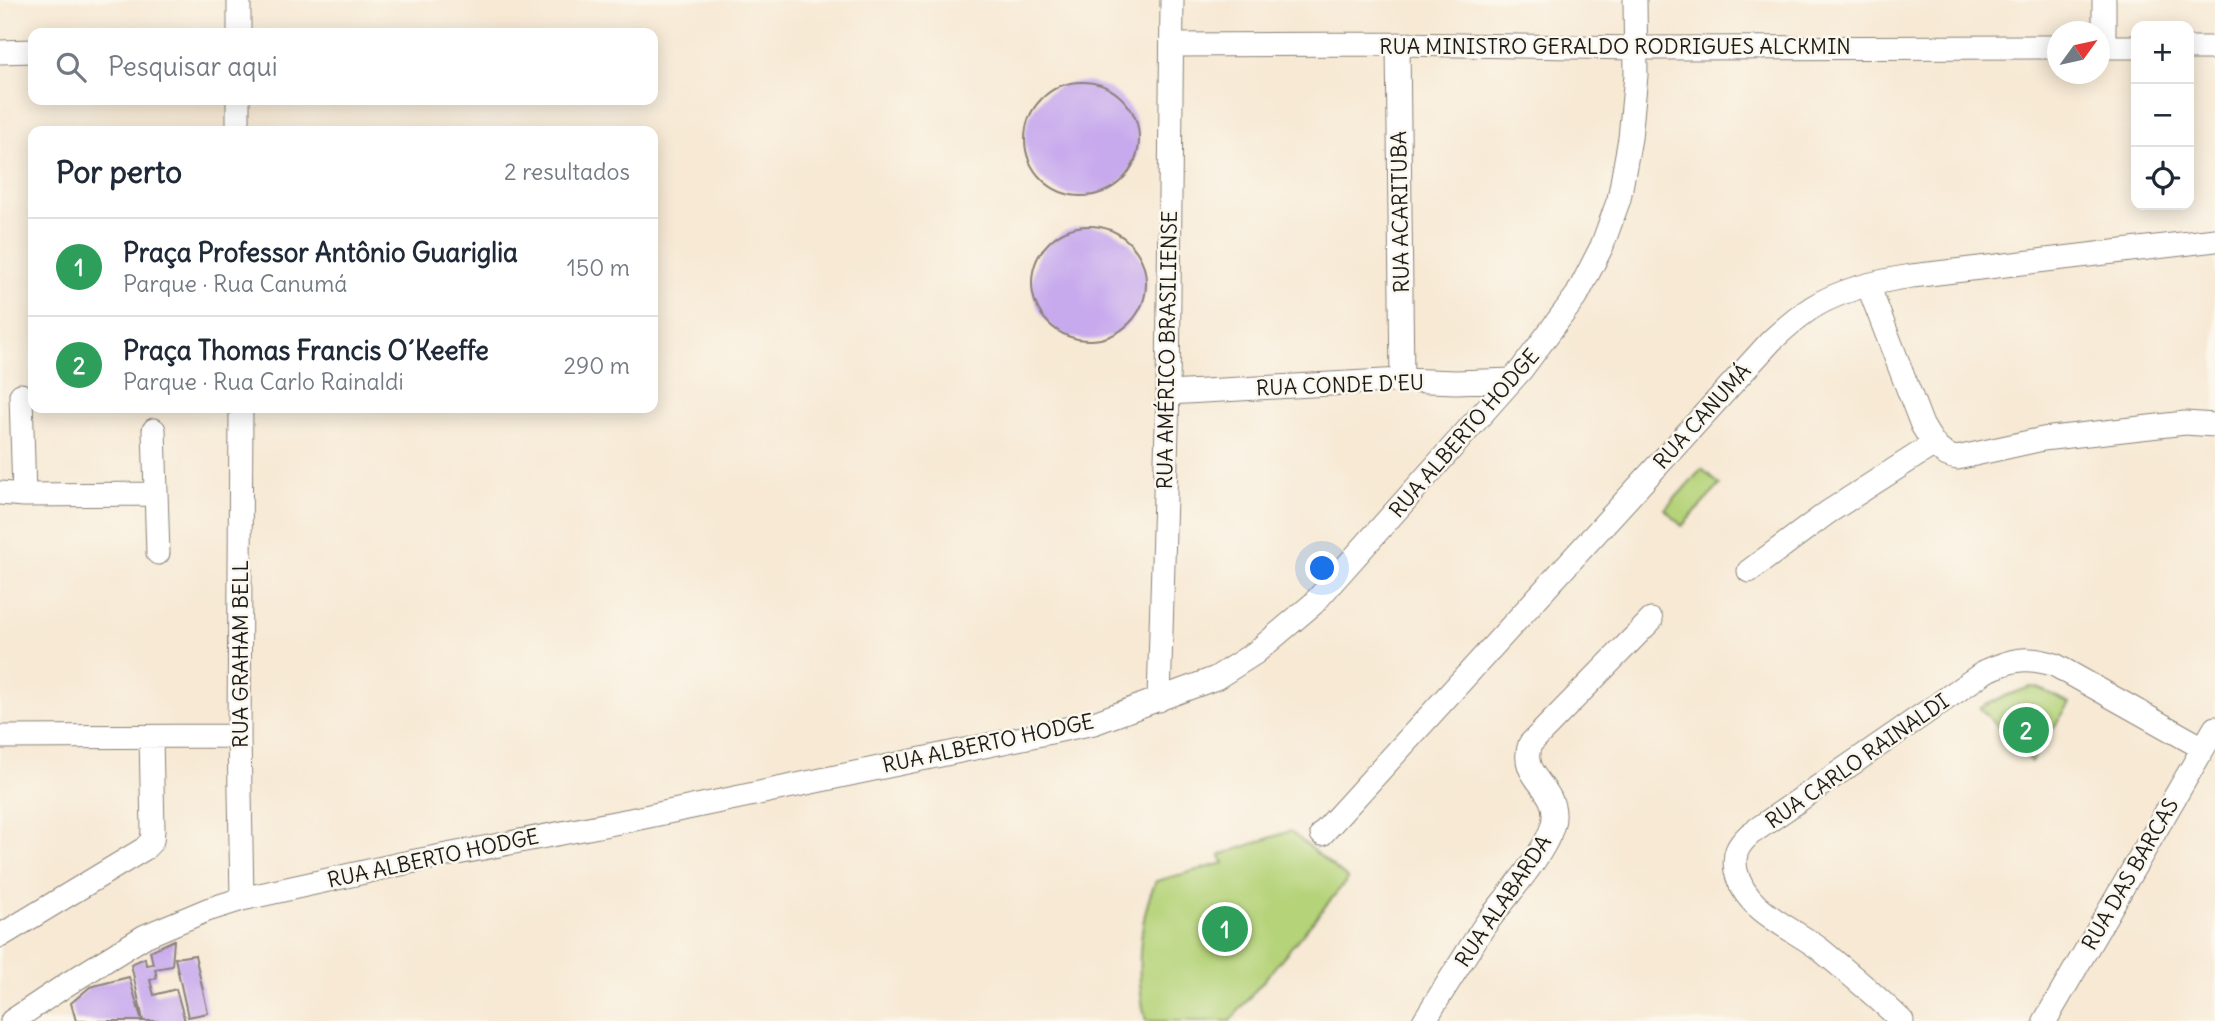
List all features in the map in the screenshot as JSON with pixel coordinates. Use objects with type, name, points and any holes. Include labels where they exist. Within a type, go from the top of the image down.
[{"type":"street","points":[[239,0],[239,28]]},
{"type":"street","name":"RUA AMÉRICO BRASILIENSE","points":[[1159,700],[1168,393],[1172,0]]},
{"type":"street","name":"RUA ALBERTO HODGE","points":[[12,1021],[145,936],[207,910],[242,899],[419,860],[630,820],[1094,723],[1216,678],[1255,653],[1313,604],[1511,380],[1577,295],[1602,246],[1619,199],[1630,138],[1636,75],[1635,0]]},
{"type":"street","points":[[2103,21],[2104,0]]},
{"type":"street","name":"RUA ACARITUBA","points":[[1398,44],[1402,380]]},
{"type":"street","name":"RUA MINISTRO GERALDO RODRIGUES ALCKMIN","points":[[1172,45],[2047,47]]},
{"type":"street","points":[[2110,47],[2131,47]]},
{"type":"street","points":[[2194,48],[2215,48]]},
{"type":"street","points":[[0,51],[28,51]]},
{"type":"street","points":[[238,105],[238,126]]},
{"type":"street","name":"RUA CANUMÁ","points":[[1322,834],[1770,341],[1813,307],[1829,298],[1868,285],[1912,276],[2215,240]]},
{"type":"street","points":[[1868,285],[1922,425],[1942,453],[1957,458],[2043,439],[2116,429],[2196,423],[2215,425]]},
{"type":"street","name":"RUA CONDE D'EU","points":[[1168,393],[1402,380],[1511,380]]},
{"type":"street","points":[[18,395],[24,495]]},
{"type":"street","name":"RUA GRAHAM BELL","points":[[241,413],[239,736],[242,899]]},
{"type":"street","points":[[154,430],[158,553]]},
{"type":"street","points":[[1749,571],[1827,513],[1934,444]]},
{"type":"street","points":[[0,493],[155,494]]},
{"type":"street","name":"RUA ALABARDA","points":[[1424,1021],[1486,925],[1550,834],[1555,817],[1552,803],[1527,763],[1530,744],[1651,620]]},
{"type":"street","name":"RUA CARLO RAINALDI","points":[[1902,1021],[1833,960],[1761,910],[1748,896],[1738,879],[1734,862],[1736,850],[1750,834],[1986,671],[2021,659],[2055,665],[2203,748]]},
{"type":"street","name":"RUA DAS BARCAS","points":[[2045,1021],[2215,728]]},
{"type":"street","points":[[0,737],[239,736]]},
{"type":"street","points":[[0,936],[144,849],[152,841],[151,737]]},
{"type":"green space","points":[[1702,469],[1720,485],[1682,526],[1665,509]]},
{"type":"green space","points":[[2030,687],[2070,703],[2031,762],[1980,708]]},
{"type":"green space","points":[[1290,831],[1348,879],[1230,1021],[1146,1021],[1140,988],[1140,950],[1145,913],[1156,881],[1224,863],[1220,855]]},
{"type":"building","points":[[1082,82],[1104,86],[1123,98],[1135,117],[1139,139],[1135,161],[1123,180],[1104,192],[1082,196],[1060,192],[1041,180],[1029,161],[1025,139],[1029,117],[1041,98],[1060,86]]},
{"type":"building","points":[[1089,226],[1111,231],[1129,243],[1141,261],[1146,283],[1141,305],[1129,323],[1111,335],[1089,340],[1067,335],[1049,323],[1037,305],[1032,283],[1037,261],[1049,243],[1067,231]]},
{"type":"building","points":[[174,940],[172,966],[155,969],[157,978],[150,980],[154,995],[176,989],[185,1021],[143,1021],[131,964],[145,958],[146,965],[153,964],[150,951]]},
{"type":"building","points":[[195,955],[208,1013],[188,1017],[175,958]]},
{"type":"building","points":[[129,977],[142,1021],[76,1021],[71,1003],[90,987]]},
{"type":"place","name":"Praça Thomas Francis O´Keeffe","points":[[2026,730]]},
{"type":"place","name":"Praça Professor Antônio Guariglia","points":[[1225,929]]}]
